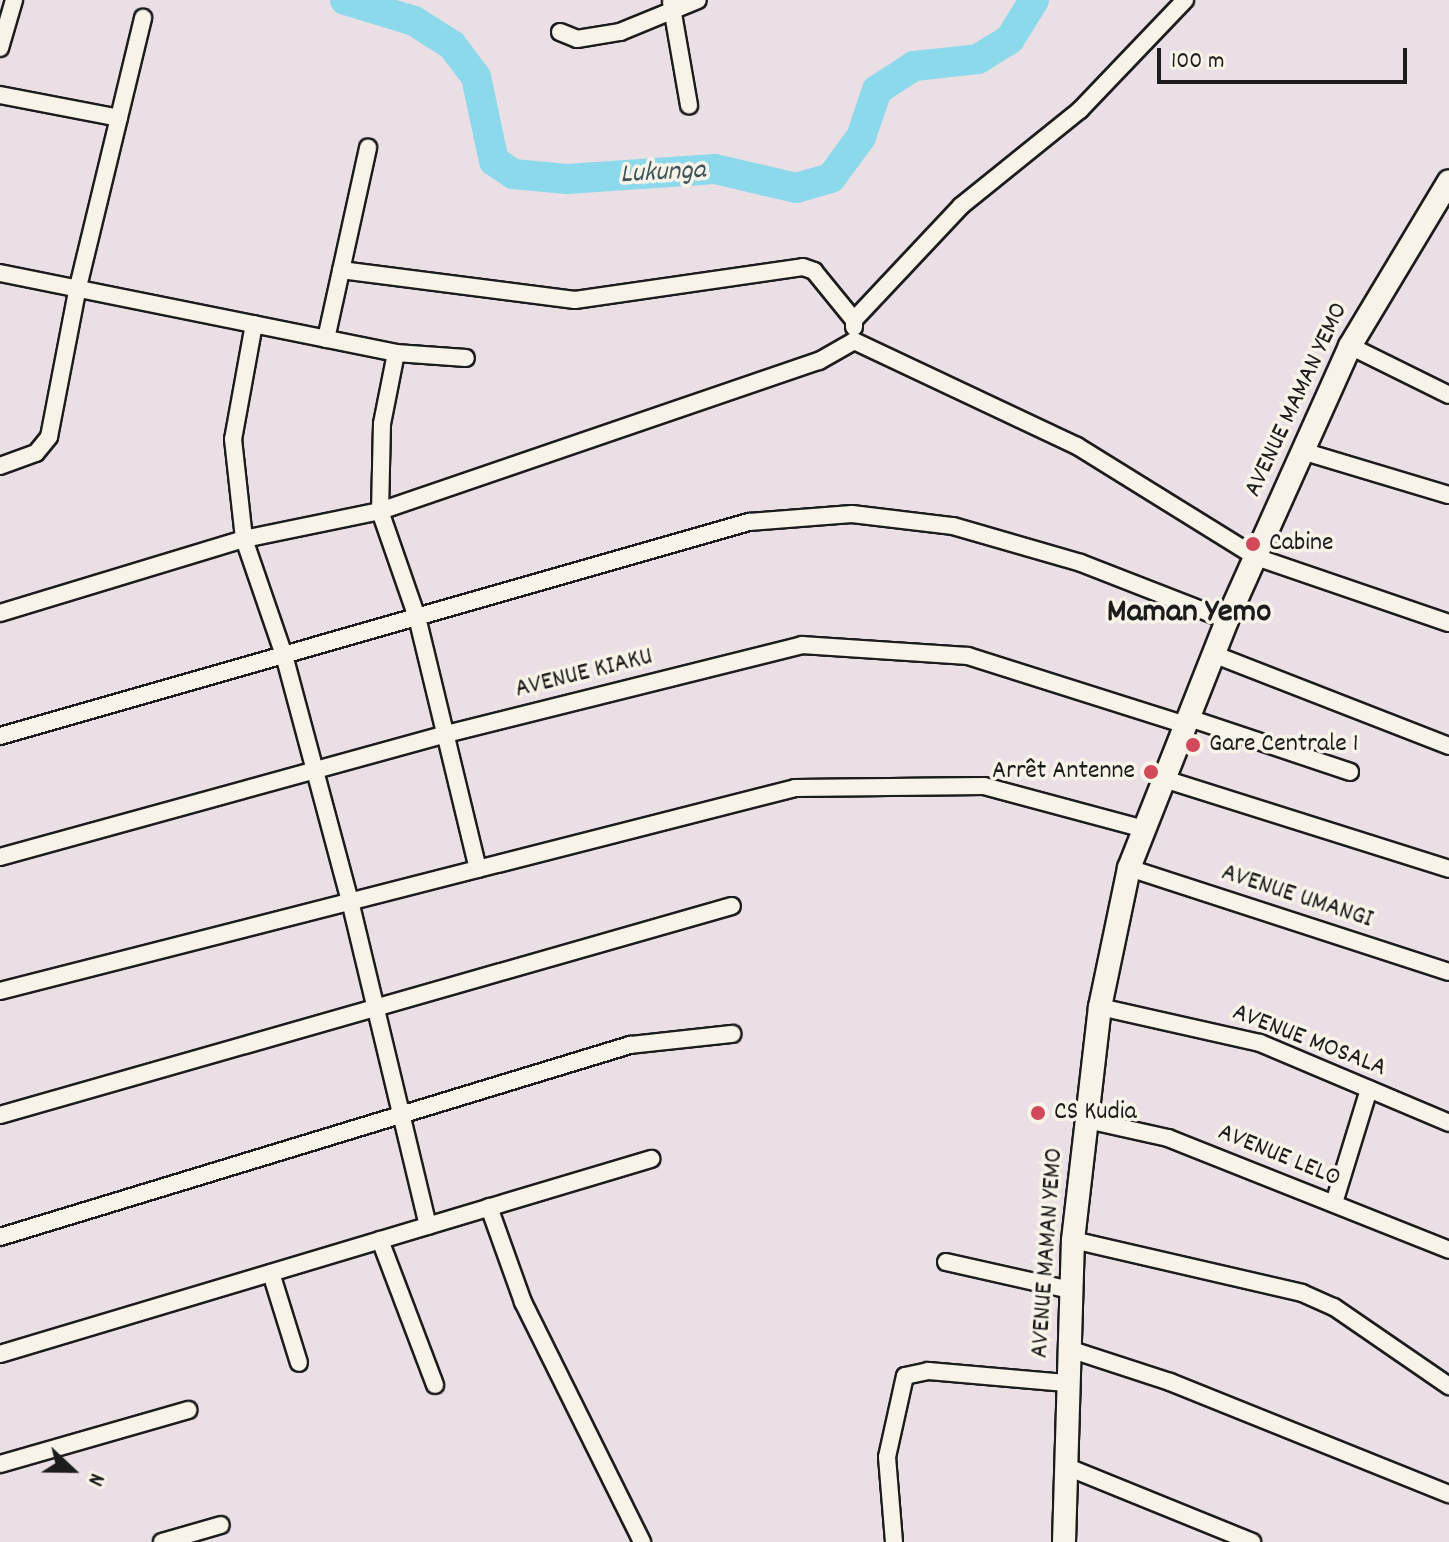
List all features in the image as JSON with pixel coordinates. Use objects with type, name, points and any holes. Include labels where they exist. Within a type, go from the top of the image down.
[{"type":"street","points":[[0,48],[14,0]]},
{"type":"street","points":[[560,32],[602,37],[672,5],[698,0]]},
{"type":"street","points":[[854,320],[961,206],[1080,110],[1185,0]]},
{"type":"street","points":[[672,5],[689,105]]},
{"type":"street","points":[[0,466],[36,453],[49,437],[78,287],[143,18]]},
{"type":"street","points":[[0,95],[119,118]]},
{"type":"street","points":[[326,339],[368,148]]},
{"type":"street","name":"AVENUE MAMAN YEMO","points":[[1064,1542],[1066,1383],[1073,1240],[1100,1007],[1129,868],[1141,828],[1227,620],[1350,346],[1449,181]]},
{"type":"street","points":[[341,270],[575,300],[803,267],[814,271],[854,320],[854,341]]},
{"type":"street","points":[[0,273],[396,353],[466,358]]},
{"type":"street","points":[[254,324],[233,439],[244,539],[284,655],[312,771],[350,901],[428,1226]]},
{"type":"street","points":[[0,613],[244,539],[380,511],[819,361],[854,341]]},
{"type":"street","points":[[854,341],[1077,446],[1256,557],[1449,623]]},
{"type":"street","points":[[1350,346],[1449,395]]},
{"type":"street","points":[[396,353],[382,424],[380,511],[417,617],[478,869]]},
{"type":"street","points":[[1302,451],[1449,495]]},
{"type":"street","points":[[0,736],[709,531],[852,514],[967,530],[1081,563],[1227,620]]},
{"type":"street","name":"AVENUE KIAKU","points":[[0,857],[446,734],[755,654],[857,644],[1003,664],[1350,772]]},
{"type":"street","points":[[1213,654],[1449,746]]},
{"type":"street","points":[[1161,778],[1449,869]]},
{"type":"street","points":[[0,991],[795,788],[984,786],[1141,828]]},
{"type":"street","name":"AVENUE UMANGI","points":[[1129,868],[1449,972]]},
{"type":"street","points":[[0,1115],[732,906]]},
{"type":"street","name":"AVENUE MOSALA","points":[[1100,1007],[1260,1043],[1449,1123]]},
{"type":"street","points":[[0,1237],[630,1045],[732,1034]]},
{"type":"street","points":[[1334,1203],[1369,1089]]},
{"type":"street","name":"AVENUE LELO","points":[[1087,1120],[1168,1138],[1449,1250]]},
{"type":"street","points":[[0,1354],[651,1159]]},
{"type":"street","points":[[489,1207],[523,1302],[642,1542]]},
{"type":"street","points":[[380,1240],[435,1385]]},
{"type":"street","points":[[1073,1240],[1302,1293],[1334,1307],[1449,1386]]},
{"type":"street","points":[[946,1262],[1070,1290]]},
{"type":"street","points":[[271,1273],[299,1363]]},
{"type":"street","points":[[1069,1349],[1170,1382],[1449,1494]]},
{"type":"street","points":[[894,1542],[887,1457],[905,1376],[928,1371],[1066,1383]]},
{"type":"street","points":[[0,1464],[188,1410]]},
{"type":"street","points":[[1065,1466],[1252,1542]]},
{"type":"street","points":[[162,1542],[221,1525]]},
{"type":"waterway","name":"Lukunga","points":[[345,0],[414,21],[452,45],[476,77],[494,161],[513,174],[567,179],[715,169],[796,188],[831,178],[861,137],[877,90],[914,66],[978,59],[1010,39],[1034,0]]},
{"type":"place","name":"Cabine","points":[[1253,544]]},
{"type":"place","name":"Gare Centrale 1","points":[[1193,745]]},
{"type":"place","name":"Arrêt Antenne","points":[[1151,772]]},
{"type":"place","name":"CS Kudia","points":[[1038,1113]]},
{"type":"district","name":"Maman Yemo","points":[[1189,614]]}]
